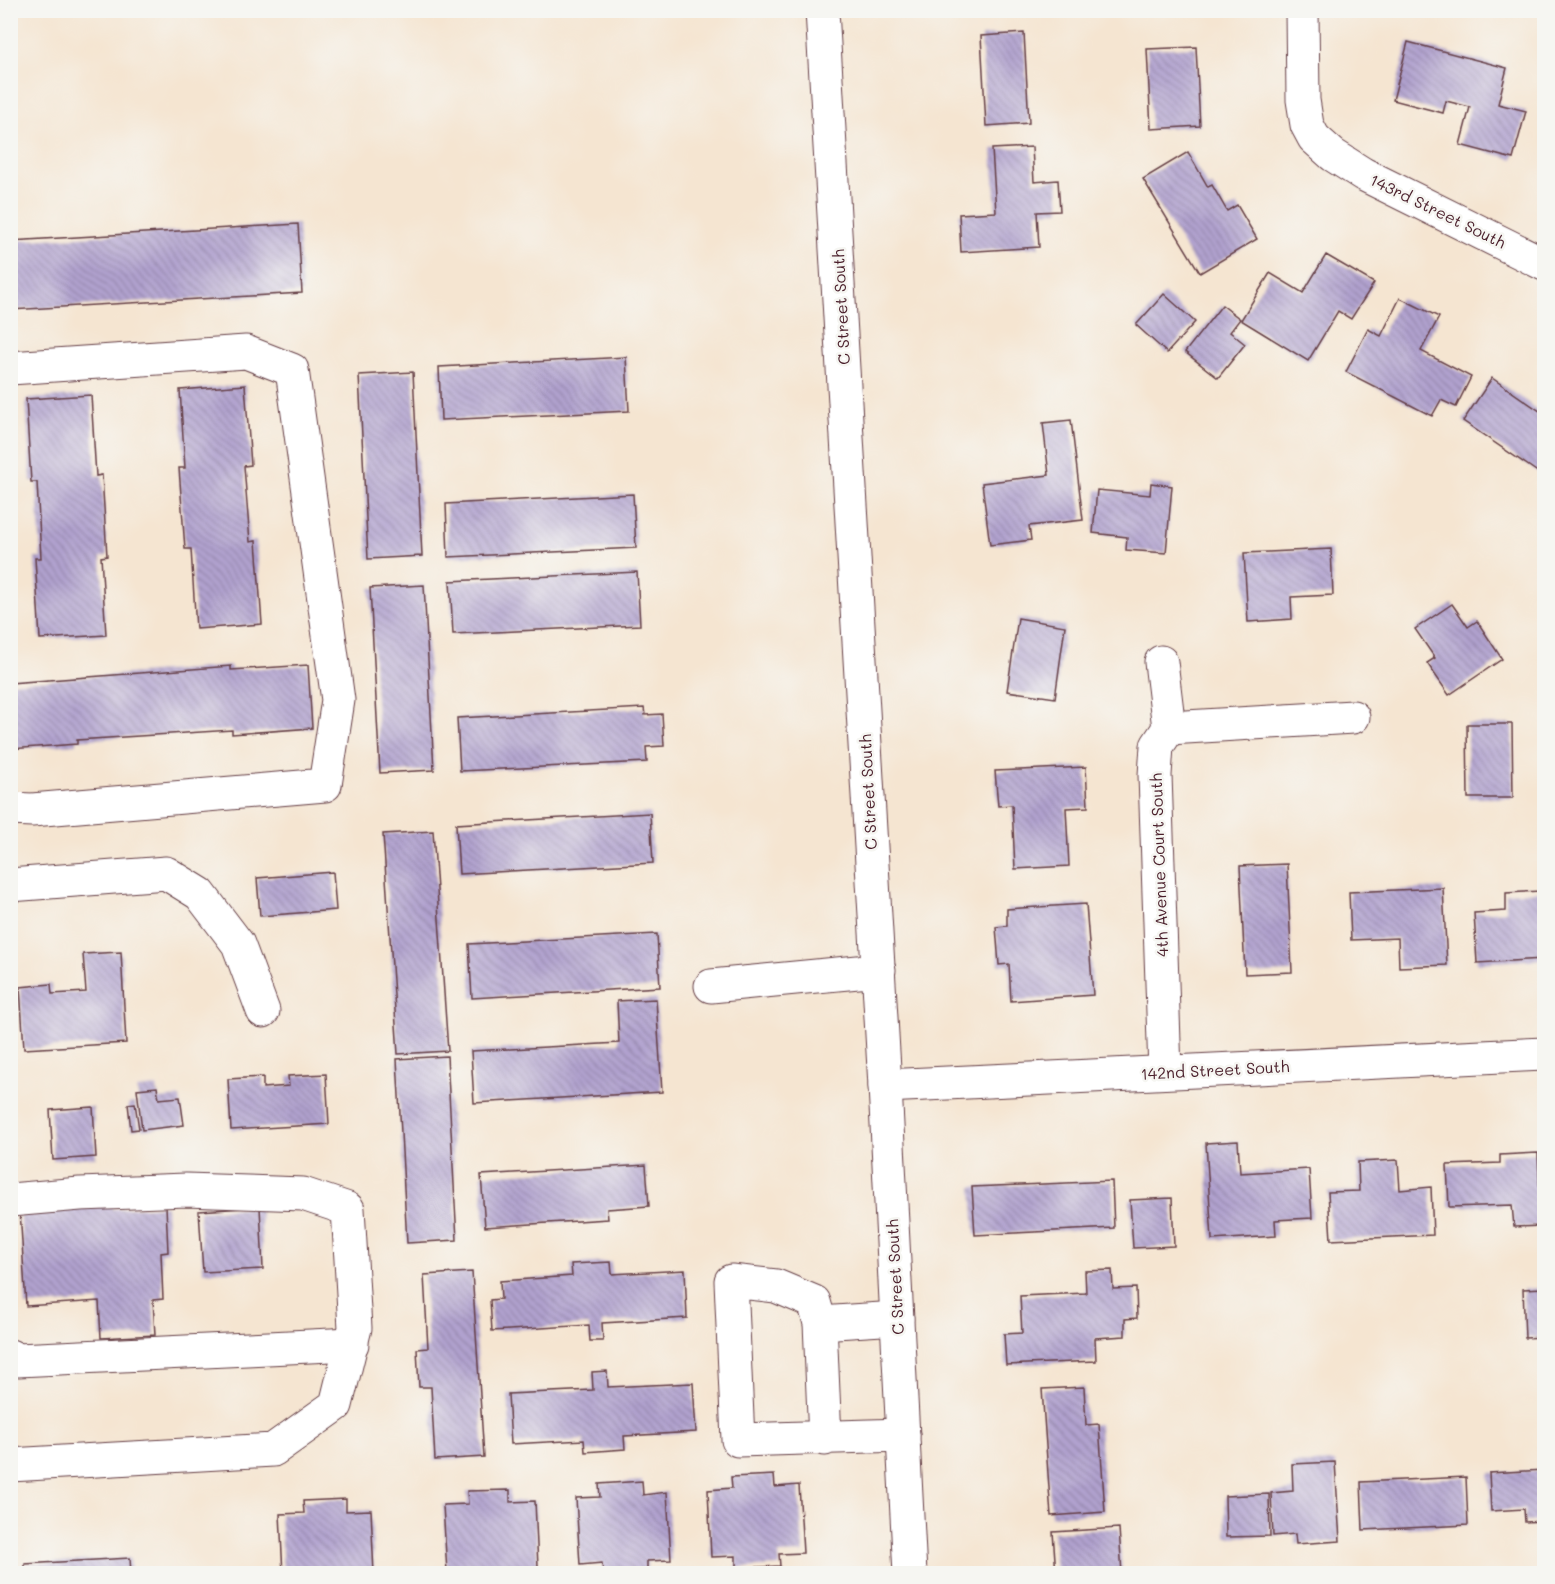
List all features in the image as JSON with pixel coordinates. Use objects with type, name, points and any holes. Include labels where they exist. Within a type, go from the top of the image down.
[{"type":"street","name":"C Street South","points":[[822,10],[879,970],[910,1574]]},
{"type":"street","name":"143rd Street South","points":[[1302,10],[1303,100],[1307,125],[1314,138],[1333,155],[1362,174],[1545,264]]},
{"type":"street","points":[[10,368],[246,352],[292,370],[338,700],[325,785],[32,810],[10,809]]},
{"type":"street","points":[[1161,662],[1169,728],[1353,717]]},
{"type":"street","name":"4th Avenue Court South","points":[[1165,1072],[1155,775],[1157,746],[1169,728]]},
{"type":"street","points":[[10,885],[166,873],[200,894],[238,944],[262,1011]]},
{"type":"street","points":[[711,986],[879,970]]},
{"type":"street","name":"142nd Street South","points":[[885,1086],[1545,1054]]},
{"type":"street","points":[[10,1200],[80,1194],[186,1190],[303,1194],[348,1209],[355,1328],[336,1405],[273,1450],[10,1465]]},
{"type":"street","points":[[825,1438],[820,1323],[814,1302],[777,1286],[731,1281],[738,1440],[825,1438],[903,1435]]},
{"type":"street","points":[[820,1323],[897,1318]]},
{"type":"street","points":[[10,1356],[18,1360],[352,1344]]},
{"type":"building","points":[[1024,33],[1029,123],[986,126],[981,36]]},
{"type":"building","points":[[1408,42],[1507,68],[1498,104],[1526,111],[1513,159],[1460,145],[1470,107],[1446,101],[1443,113],[1393,100]]},
{"type":"building","points":[[1196,47],[1200,126],[1151,129],[1147,49]]},
{"type":"building","points":[[1032,147],[1034,182],[1058,180],[1060,211],[1037,212],[1039,247],[961,252],[959,214],[996,212],[992,149]]},
{"type":"building","points":[[1188,152],[1208,187],[1212,185],[1227,211],[1237,205],[1257,239],[1200,273],[1143,179]]},
{"type":"building","points":[[298,224],[302,293],[10,310],[10,241]]},
{"type":"building","points":[[1326,255],[1374,283],[1351,319],[1338,311],[1308,361],[1241,320],[1270,273],[1303,293]]},
{"type":"building","points":[[1164,294],[1195,322],[1167,353],[1136,325]]},
{"type":"building","points":[[1400,298],[1439,317],[1421,351],[1471,377],[1456,407],[1441,400],[1432,416],[1346,372],[1368,329],[1381,336]]},
{"type":"building","points":[[1222,305],[1240,319],[1230,332],[1245,344],[1218,378],[1185,352]]},
{"type":"building","points":[[626,357],[629,411],[441,420],[439,367]]},
{"type":"building","points":[[413,372],[422,556],[368,559],[359,375]]},
{"type":"building","points":[[1492,378],[1544,414],[1544,472],[1542,475],[1463,421]]},
{"type":"building","points":[[245,385],[251,465],[244,466],[250,542],[256,541],[262,624],[196,629],[191,549],[185,549],[179,468],[185,468],[180,390]]},
{"type":"building","points":[[91,395],[96,476],[102,475],[107,556],[101,557],[106,635],[40,639],[35,558],[41,558],[37,482],[31,482],[26,399]]},
{"type":"building","points":[[1071,420],[1083,520],[1029,526],[1031,540],[990,545],[982,483],[1049,475],[1043,423]]},
{"type":"building","points":[[1151,483],[1172,486],[1166,553],[1126,550],[1127,537],[1093,533],[1097,490],[1150,495]]},
{"type":"building","points":[[633,494],[636,548],[448,557],[446,504]]},
{"type":"building","points":[[1331,549],[1333,595],[1291,597],[1292,619],[1248,622],[1244,553]]},
{"type":"building","points":[[637,572],[640,625],[453,634],[450,581]]},
{"type":"building","points":[[424,585],[434,770],[380,773],[370,588]]},
{"type":"building","points":[[1452,604],[1468,627],[1477,621],[1502,659],[1449,695],[1427,663],[1435,658],[1415,629]]},
{"type":"building","points":[[1018,618],[1065,626],[1055,698],[1007,691]]},
{"type":"building","points":[[308,665],[312,728],[232,734],[232,730],[77,740],[77,744],[10,749],[10,683],[231,666],[231,670]]},
{"type":"building","points":[[644,708],[645,715],[662,714],[664,746],[646,747],[647,762],[460,771],[457,718]]},
{"type":"building","points":[[1467,724],[1512,724],[1513,798],[1468,798]]},
{"type":"building","points":[[1086,767],[1088,807],[1066,808],[1069,866],[1015,869],[1012,805],[998,806],[995,771]]},
{"type":"building","points":[[650,813],[653,863],[459,874],[456,824]]},
{"type":"building","points":[[433,831],[448,1051],[398,1054],[383,834]]},
{"type":"building","points":[[1287,864],[1292,972],[1245,974],[1240,866]]},
{"type":"building","points":[[333,872],[336,910],[260,916],[257,878]]},
{"type":"building","points":[[1443,888],[1447,965],[1399,967],[1398,938],[1351,940],[1349,892]]},
{"type":"building","points":[[1540,891],[1541,909],[1544,909],[1544,959],[1477,963],[1474,913],[1506,911],[1506,893]]},
{"type":"building","points":[[1086,904],[1093,995],[1011,1001],[1009,964],[999,965],[996,927],[1007,926],[1007,909]]},
{"type":"building","points":[[657,934],[660,987],[472,998],[469,944]]},
{"type":"building","points":[[121,952],[126,1043],[24,1049],[20,987],[51,984],[52,994],[86,992],[83,954]]},
{"type":"building","points":[[656,999],[662,1092],[474,1103],[471,1051],[619,1043],[617,1001]]},
{"type":"building","points":[[447,1056],[457,1240],[407,1243],[397,1059]]},
{"type":"building","points":[[326,1074],[329,1124],[231,1130],[228,1079],[263,1077],[263,1088],[289,1086],[288,1076]]},
{"type":"building","points":[[157,1087],[159,1099],[180,1097],[184,1125],[142,1130],[137,1089]]},
{"type":"building","points":[[135,1103],[139,1129],[131,1130],[128,1104]]},
{"type":"building","points":[[93,1107],[96,1157],[53,1160],[50,1110]]},
{"type":"building","points":[[1238,1141],[1240,1173],[1309,1169],[1312,1218],[1275,1220],[1276,1236],[1212,1240],[1206,1143]]},
{"type":"building","points":[[1538,1153],[1541,1226],[1514,1227],[1512,1205],[1449,1207],[1447,1165],[1500,1163],[1500,1155]]},
{"type":"building","points":[[1398,1160],[1400,1190],[1431,1187],[1433,1235],[1331,1240],[1328,1192],[1359,1191],[1358,1162]]},
{"type":"building","points":[[646,1165],[649,1206],[607,1209],[608,1219],[485,1227],[481,1175]]},
{"type":"building","points":[[1112,1181],[1114,1228],[975,1235],[972,1187]]},
{"type":"building","points":[[1172,1198],[1174,1246],[1133,1248],[1130,1200]]},
{"type":"building","points":[[112,1204],[112,1209],[166,1206],[168,1252],[161,1253],[163,1299],[153,1300],[155,1335],[101,1338],[99,1301],[26,1306],[20,1210]]},
{"type":"building","points":[[260,1207],[263,1269],[203,1272],[199,1211]]},
{"type":"building","points":[[611,1262],[612,1274],[685,1270],[687,1318],[602,1323],[603,1341],[590,1341],[589,1325],[492,1331],[490,1300],[501,1299],[500,1281],[572,1276],[571,1264]]},
{"type":"building","points":[[1112,1270],[1113,1289],[1136,1288],[1137,1318],[1125,1319],[1125,1336],[1095,1338],[1096,1361],[1006,1365],[1004,1334],[1022,1333],[1020,1296],[1086,1293],[1085,1271]]},
{"type":"building","points":[[472,1272],[484,1457],[435,1460],[431,1387],[419,1387],[417,1349],[428,1348],[424,1275]]},
{"type":"building","points":[[1544,1288],[1544,1337],[1525,1338],[1523,1289]]},
{"type":"building","points":[[607,1371],[608,1387],[693,1383],[696,1432],[624,1436],[625,1449],[585,1452],[584,1440],[511,1444],[508,1394],[593,1390],[592,1372]]},
{"type":"building","points":[[1084,1387],[1086,1425],[1099,1424],[1105,1512],[1051,1516],[1042,1389]]},
{"type":"building","points":[[1335,1462],[1340,1541],[1296,1544],[1295,1534],[1273,1536],[1271,1493],[1293,1491],[1292,1464]]},
{"type":"building","points":[[1544,1470],[1544,1521],[1525,1522],[1524,1509],[1491,1511],[1489,1473]]},
{"type":"building","points":[[774,1475],[775,1487],[799,1485],[803,1553],[779,1554],[780,1566],[736,1568],[736,1556],[711,1557],[708,1490],[732,1488],[731,1477]]},
{"type":"building","points":[[1466,1477],[1468,1525],[1363,1530],[1361,1482]]},
{"type":"building","points":[[642,1481],[643,1495],[667,1492],[671,1560],[647,1561],[647,1574],[603,1574],[602,1563],[580,1565],[576,1498],[600,1497],[599,1484]]},
{"type":"building","points":[[510,1490],[510,1502],[535,1501],[538,1567],[515,1568],[515,1574],[447,1572],[443,1505],[468,1504],[467,1491]]},
{"type":"building","points":[[1269,1494],[1270,1536],[1226,1537],[1225,1496]]},
{"type":"building","points":[[346,1499],[346,1511],[371,1510],[374,1574],[283,1574],[280,1514],[304,1513],[303,1501]]},
{"type":"building","points":[[1119,1528],[1122,1574],[1056,1574],[1053,1532]]},
{"type":"building","points":[[130,1558],[131,1574],[25,1574],[25,1564]]}]
